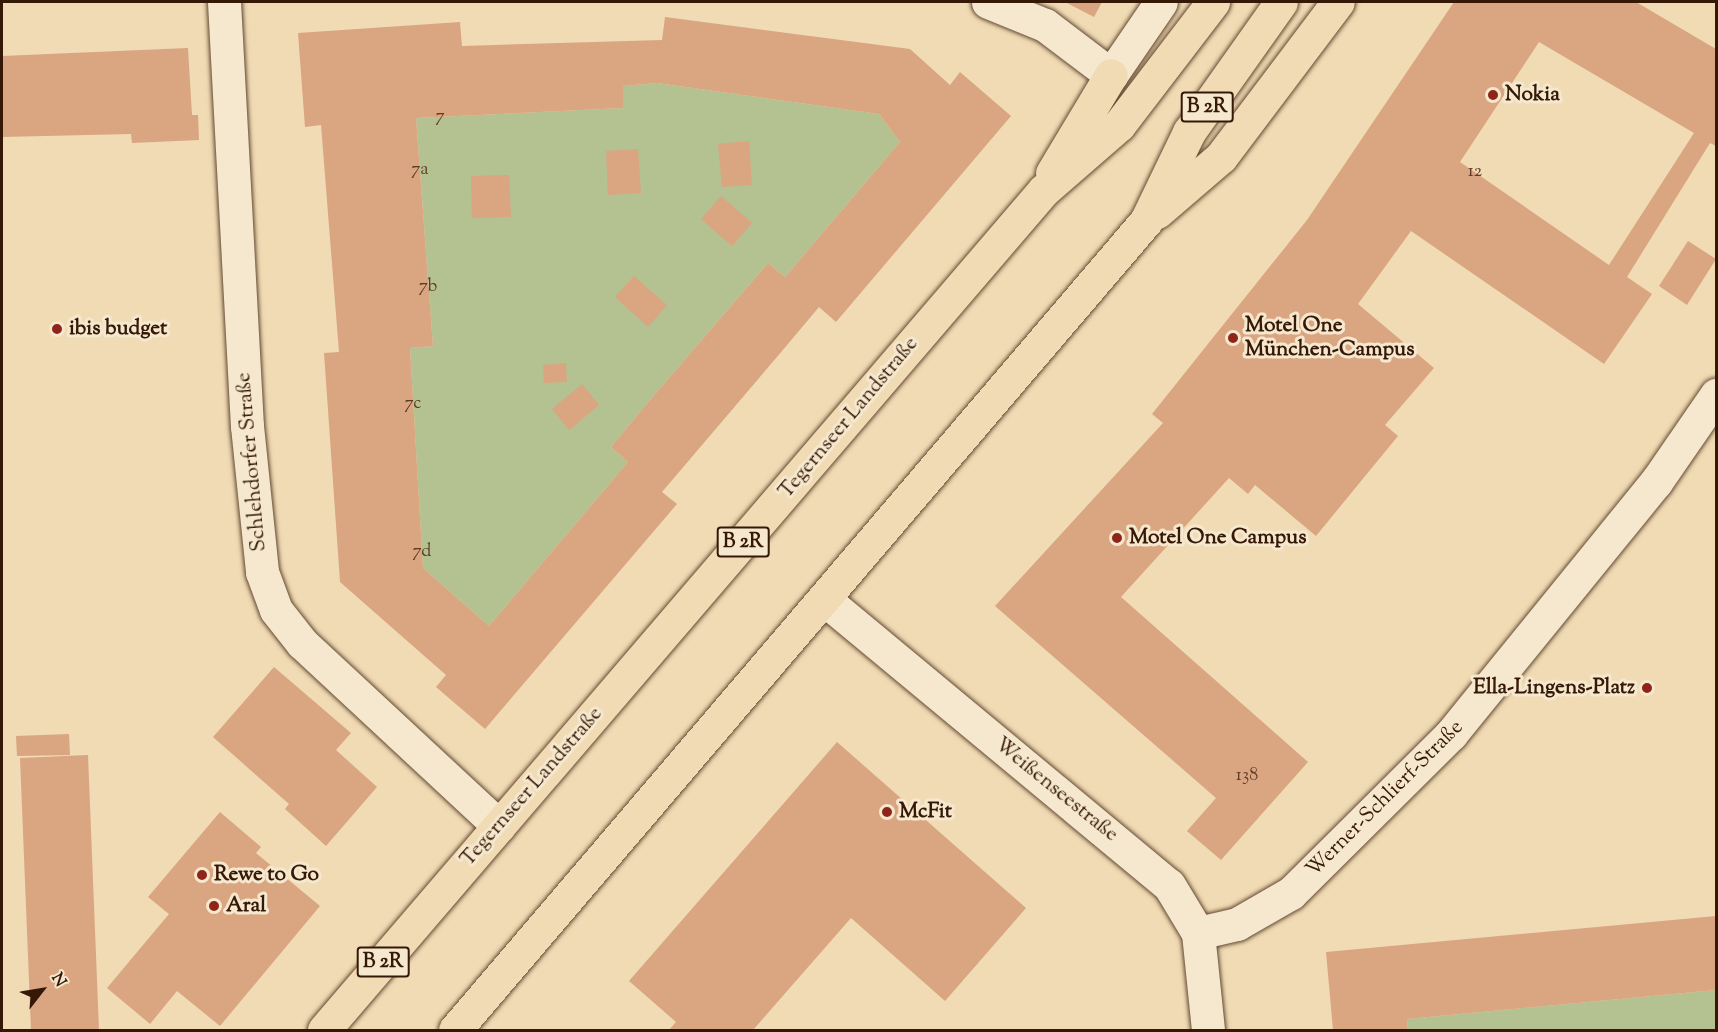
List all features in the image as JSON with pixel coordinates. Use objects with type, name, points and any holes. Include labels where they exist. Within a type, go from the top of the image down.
[{"type":"highway","name":"Tegernseer Landstraße","points":[[324,1030],[1043,191],[1119,125],[1213,2]]},
{"type":"highway","name":"B 2R","points":[[455,1030],[1146,221],[1190,132],[1281,2]]},
{"type":"highway","points":[[1146,221],[1221,157],[1338,2]]},
{"type":"highway","points":[[1043,191],[1111,75]]},
{"type":"street","name":"Schlehdorfer Straße","points":[[224,2],[247,426],[262,572],[276,610],[302,643],[499,826]]},
{"type":"street","points":[[988,2],[1045,25],[1111,75],[1161,2]]},
{"type":"street","name":"Werner-Schlierf-Straße","points":[[1198,933],[1236,924],[1291,893],[1451,734],[1656,482],[1716,395]]},
{"type":"street","name":"Weißenseestraße","points":[[824,599],[1168,885],[1198,933],[1208,1030]]},
{"type":"green space","points":[[657,83],[879,114],[900,142],[785,277],[768,263],[650,400],[611,447],[628,462],[489,626],[423,568],[410,348],[433,346],[416,118],[623,108],[623,86]]},
{"type":"green space","points":[[1716,990],[1716,1030],[1408,1030],[1407,1019]]},
{"type":"building","points":[[1065,2],[1102,2],[1094,17]]},
{"type":"building","points":[[1454,2],[1636,2],[1716,49],[1716,146],[1710,143],[1627,277],[1652,294],[1604,364],[1411,231],[1358,304],[1434,368],[1385,425],[1398,436],[1316,536],[1255,485],[1248,494],[1229,478],[1121,597],[1308,762],[1221,860],[1187,831],[1216,798],[995,606],[1163,423],[1152,414],[1307,220]],"holes":[[[1539,42],[1694,133],[1609,265],[1460,162]]]},
{"type":"building","points":[[665,17],[910,49],[950,85],[960,72],[1011,116],[836,322],[819,307],[662,492],[677,504],[485,729],[436,687],[446,675],[340,582],[324,353],[339,352],[321,125],[305,127],[298,33],[460,22],[462,46],[662,40]],"holes":[[[657,83],[879,114],[900,142],[785,277],[768,263],[650,400],[611,447],[628,462],[489,626],[423,568],[410,348],[433,346],[416,118],[623,108],[623,86]]]},
{"type":"building","points":[[188,48],[192,115],[198,115],[199,140],[132,143],[131,134],[2,137],[2,56]]},
{"type":"building","points":[[749,141],[752,185],[722,187],[718,144]]},
{"type":"building","points":[[638,149],[641,193],[608,195],[606,151]]},
{"type":"building","points":[[509,175],[511,217],[472,218],[471,176]]},
{"type":"building","points":[[721,196],[752,223],[732,246],[701,219]]},
{"type":"building","points":[[1688,241],[1716,259],[1687,305],[1659,286]]},
{"type":"building","points":[[634,276],[667,305],[648,327],[615,297]]},
{"type":"building","points":[[566,363],[567,382],[544,383],[543,365]]},
{"type":"building","points":[[582,384],[599,405],[569,430],[552,409]]},
{"type":"building","points":[[274,667],[351,733],[336,750],[377,787],[326,846],[285,809],[289,804],[213,737]]},
{"type":"building","points":[[69,734],[70,755],[17,756],[16,736]]},
{"type":"building","points":[[837,742],[1026,908],[945,1001],[851,918],[753,1030],[669,1030],[676,1022],[629,981]]},
{"type":"building","points":[[88,755],[99,1030],[31,1030],[20,758]]},
{"type":"building","points":[[220,812],[261,847],[256,853],[320,906],[220,1026],[177,991],[150,1024],[107,988],[169,914],[148,897]]},
{"type":"building","points":[[1716,916],[1716,990],[1407,1019],[1408,1030],[1333,1030],[1326,952]]},
{"type":"place","name":"Nokia","points":[[1493,95]]},
{"type":"place","name":"ibis budget","points":[[57,329]]},
{"type":"place","name":"Motel One München-Campus","points":[[1233,338]]},
{"type":"place","name":"Motel One Campus","points":[[1117,538]]},
{"type":"place","name":"Ella-Lingens-Platz","points":[[1647,688]]},
{"type":"place","name":"McFit","points":[[887,812]]},
{"type":"place","name":"Rewe to Go","points":[[202,875]]},
{"type":"place","name":"Aral","points":[[214,906]]}]
